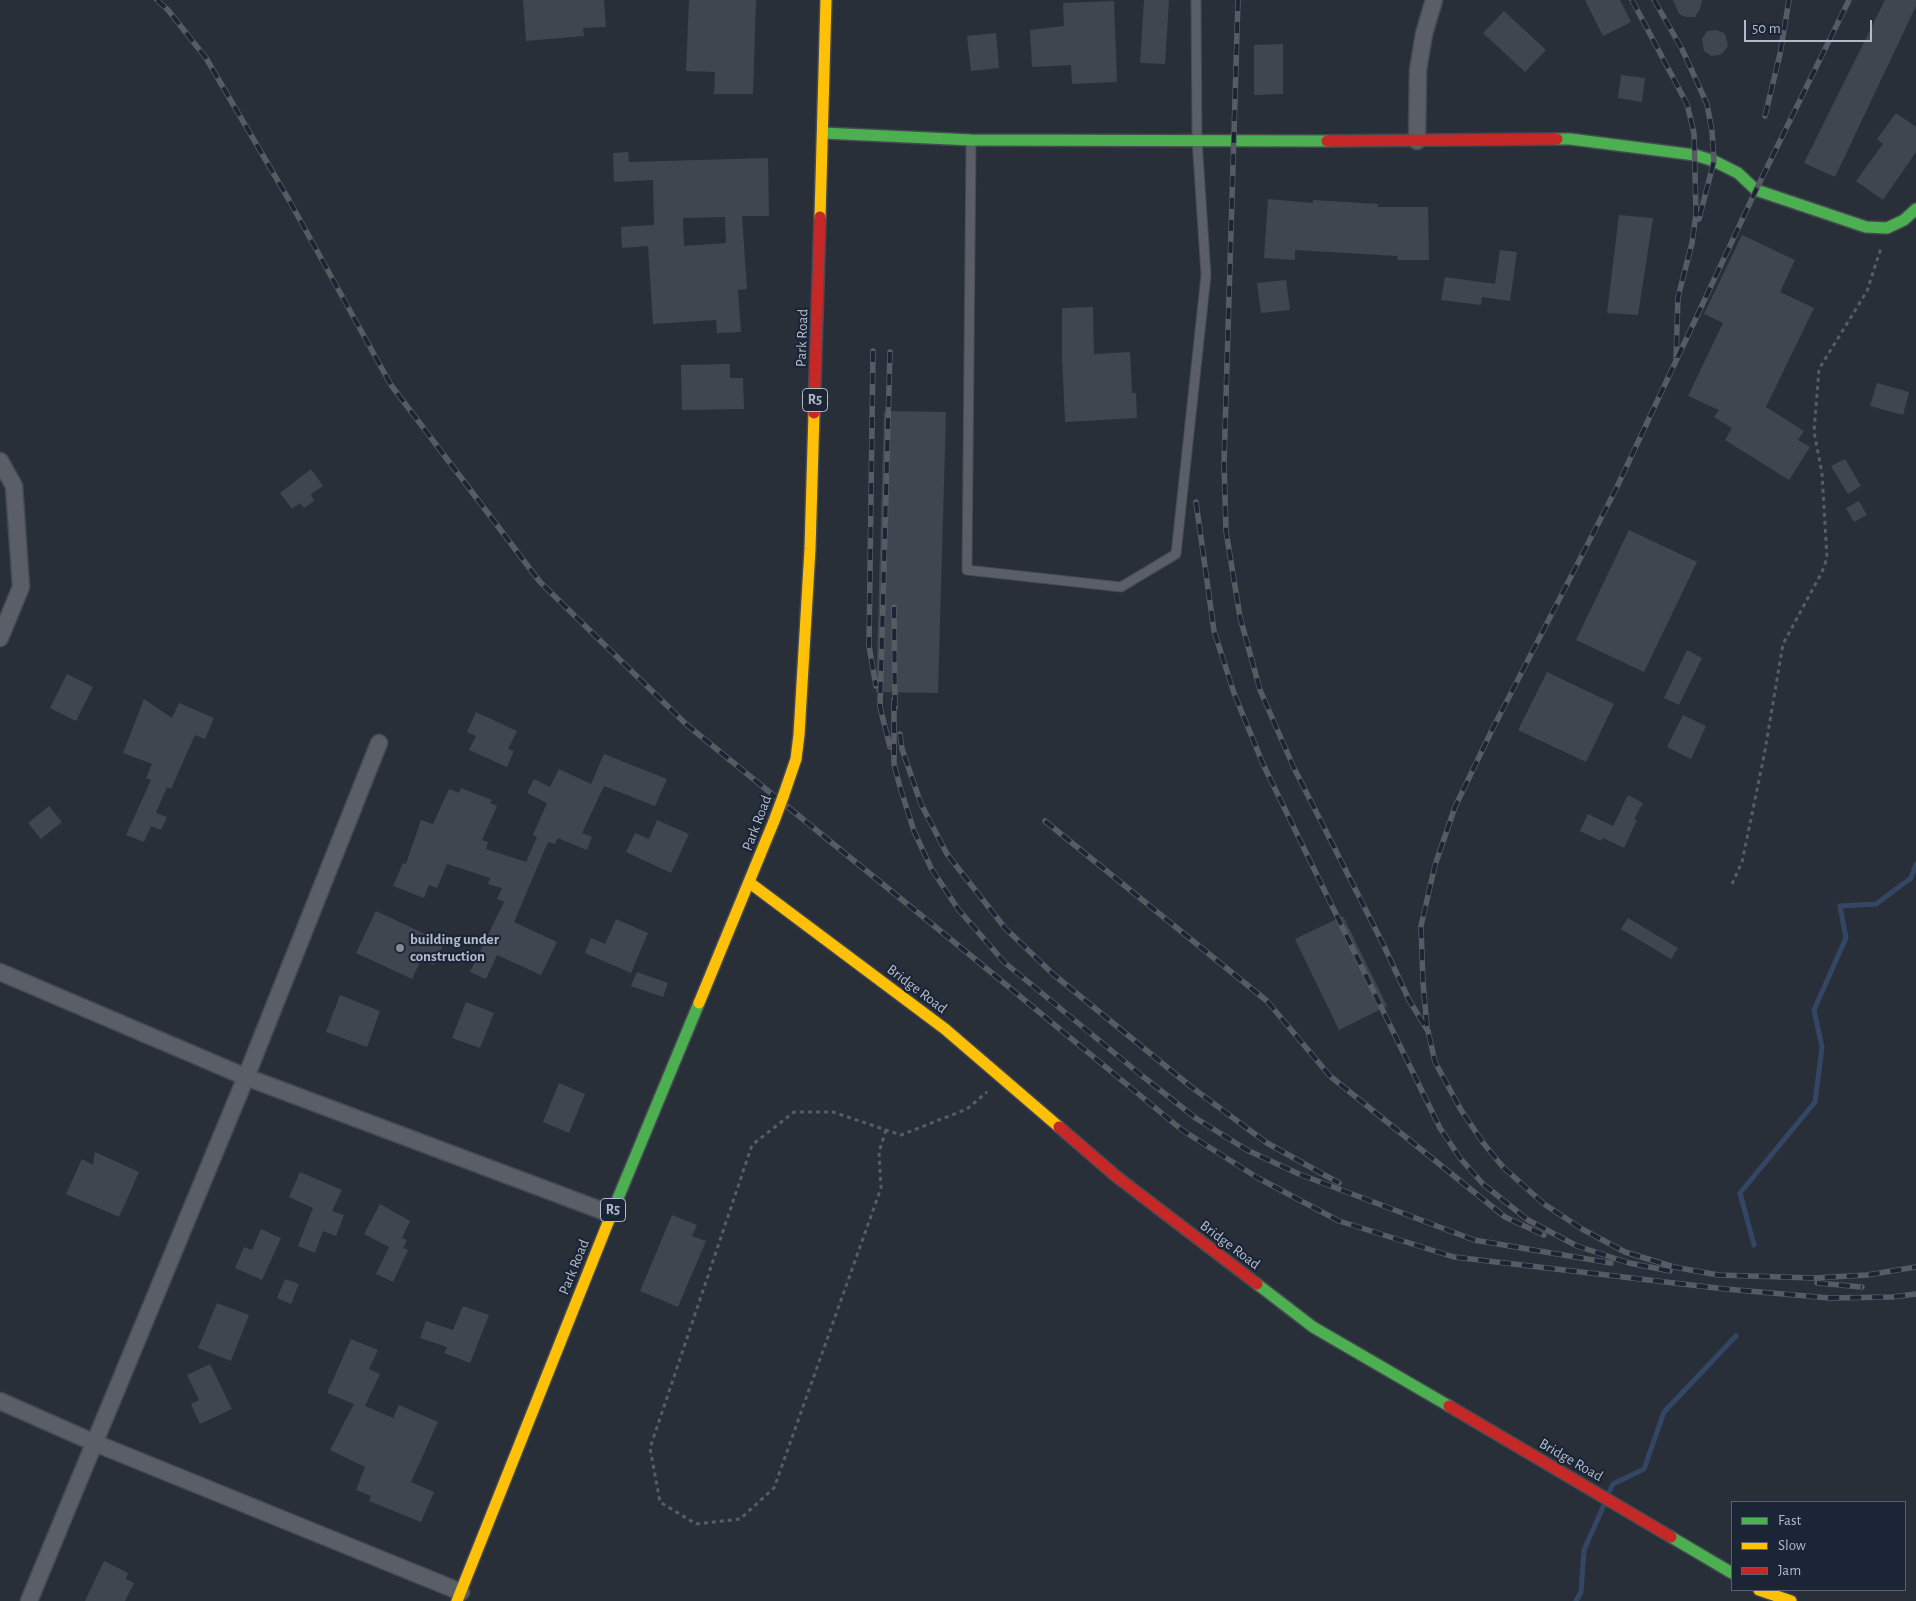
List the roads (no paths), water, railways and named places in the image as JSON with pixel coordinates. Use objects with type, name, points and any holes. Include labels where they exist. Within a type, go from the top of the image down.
[{"type":"main road","name":"Park Road","points":[[459,1596],[611,1214],[750,883],[796,759],[802,706],[810,549],[826,0]]},
{"type":"main road","points":[[823,133],[971,140],[1197,140],[1234,142],[1570,139],[1695,155],[1714,161],[1738,173],[1756,190],[1866,228],[1888,228],[1904,220],[1916,209]]},
{"type":"main road","name":"Bridge Road","points":[[750,883],[945,1029],[1117,1177],[1313,1327],[1731,1572]]},
{"type":"main road","points":[[1761,1591],[1791,1601]]},
{"type":"street","points":[[1417,141],[1418,70],[1424,34],[1434,0]]},
{"type":"street","points":[[0,461],[14,486],[21,588],[0,638]]},
{"type":"street","points":[[29,1601],[246,1076],[379,743]]},
{"type":"street","points":[[0,972],[246,1076],[611,1214]]},
{"type":"street","points":[[0,1401],[95,1443],[459,1596]]},
{"type":"lane","points":[[971,140],[968,570],[1122,587],[1176,554],[1206,274],[1197,140],[1196,0]]},
{"type":"waterway","points":[[1754,1245],[1740,1193],[1815,1102],[1822,1047],[1814,1010],[1846,938],[1840,906],[1876,904],[1911,878],[1916,864]]},
{"type":"waterway","points":[[1609,1492],[1613,1484],[1644,1469],[1664,1412],[1736,1336]]},
{"type":"waterway","points":[[1576,1601],[1581,1592],[1584,1550],[1604,1505]]},
{"type":"railway","points":[[157,0],[168,10],[206,58],[289,200],[391,385],[540,582],[687,725],[1182,1130],[1258,1178],[1339,1221],[1454,1257],[1725,1289],[1830,1298],[1892,1297],[1916,1294]]},
{"type":"railway","points":[[1238,0],[1224,463],[1226,531],[1240,617],[1260,690],[1294,768],[1384,946],[1409,1000],[1428,1031],[1435,1062],[1461,1110],[1484,1144],[1503,1167],[1544,1204],[1582,1229],[1625,1252],[1674,1267],[1718,1275],[1814,1278],[1867,1275],[1916,1267]]},
{"type":"railway","points":[[1632,0],[1687,104],[1694,133],[1696,214],[1692,243],[1678,297],[1676,358]]},
{"type":"railway","points":[[1654,0],[1682,49],[1707,104],[1712,131],[1714,161],[1699,219]]},
{"type":"railway","points":[[1765,116],[1780,54],[1789,0]]},
{"type":"railway","points":[[1427,1026],[1421,926],[1435,865],[1455,807],[1492,730],[1616,489],[1756,190],[1849,0]]},
{"type":"railway","points":[[873,351],[869,646],[876,686]]},
{"type":"railway","points":[[890,352],[880,707],[890,747]]},
{"type":"railway","points":[[1196,502],[1214,631],[1234,693],[1263,764],[1440,1128],[1460,1158],[1483,1184],[1528,1220],[1577,1246],[1629,1263],[1670,1271]]},
{"type":"railway","points":[[894,607],[895,707]]},
{"type":"railway","points":[[894,700],[894,764],[900,787],[914,831],[931,868],[958,909],[1004,962],[1197,1119],[1247,1150],[1299,1174],[1474,1240],[1611,1263]]},
{"type":"railway","points":[[900,734],[902,749],[921,804],[947,854],[1005,928],[1053,974],[1190,1086],[1267,1143],[1339,1183]]},
{"type":"railway","points":[[1045,821],[1267,1001],[1330,1076],[1505,1217],[1544,1235]]},
{"type":"railway","points":[[1817,1283],[1862,1287]]},
{"type":"place","name":"building under construction","points":[[400,948]]}]
